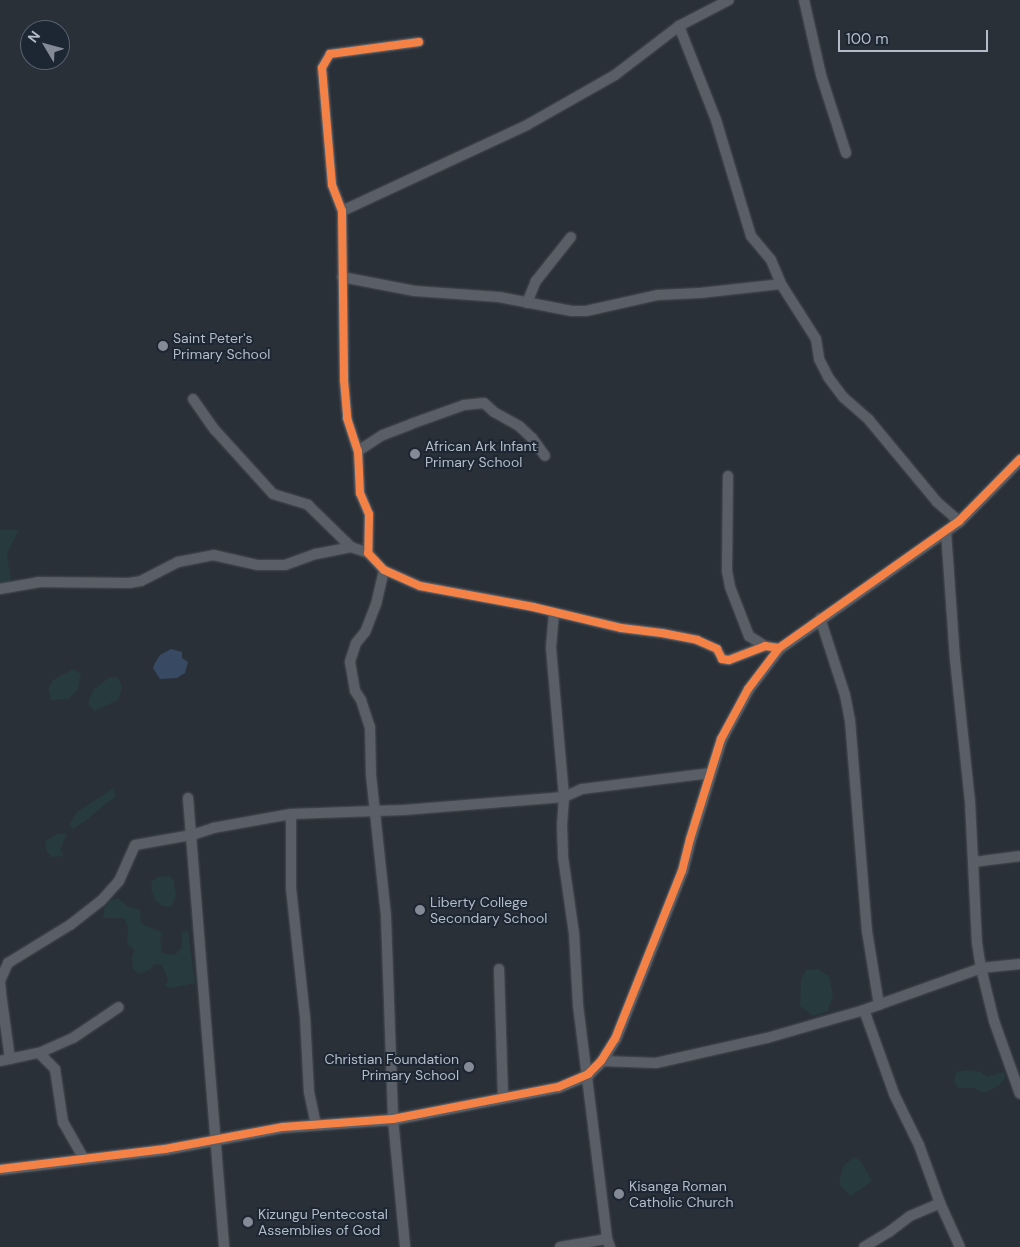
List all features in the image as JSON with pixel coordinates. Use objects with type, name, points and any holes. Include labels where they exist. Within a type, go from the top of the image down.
[{"type":"street","points":[[342,211],[528,125],[615,75],[679,26],[729,0]]},
{"type":"street","points":[[804,0],[821,75],[846,153]]},
{"type":"street","points":[[679,26],[716,120],[751,236],[771,260],[781,284],[816,339],[819,359],[828,377],[844,396],[869,420],[937,502],[959,521]]},
{"type":"street","points":[[368,554],[369,514],[360,493],[358,452],[347,418],[342,277],[342,211],[332,185],[322,68],[330,54],[419,42]]},
{"type":"street","points":[[527,303],[536,281],[571,237]]},
{"type":"street","points":[[342,277],[415,291],[499,297],[547,308],[586,311],[658,295],[700,293],[781,284]]},
{"type":"street","points":[[193,399],[215,430],[273,494],[308,505],[351,547],[368,554],[384,570],[420,586],[472,594],[554,613],[697,640],[717,648],[722,659],[729,660],[764,646]]},
{"type":"street","points":[[358,452],[382,435],[464,405],[484,403],[494,412],[519,426],[532,438],[545,456]]},
{"type":"street","points":[[0,1169],[214,1141],[316,1124],[393,1119],[503,1096],[558,1087],[588,1074],[601,1061],[615,1039],[666,917],[682,871],[721,739],[748,689],[779,648],[959,521],[1020,459]]},
{"type":"street","points":[[728,476],[727,555],[730,587],[749,636],[764,646],[779,648]]},
{"type":"street","points":[[946,531],[955,659],[964,734],[974,862],[974,918],[981,968],[994,1021],[1017,1077],[1020,1094]]},
{"type":"street","points":[[0,589],[38,582],[129,583],[141,581],[178,562],[213,555],[256,566],[285,565],[316,554],[351,547]]},
{"type":"street","points":[[384,570],[376,604],[365,632],[356,644],[350,662],[354,691],[362,700],[370,726],[371,775],[376,810],[389,973],[393,1119],[406,1247]]},
{"type":"street","points":[[554,613],[551,648],[564,797],[562,825],[563,857],[574,933],[578,1005],[608,1243],[560,1247]]},
{"type":"street","points":[[820,618],[846,694],[850,720],[867,931],[879,1005]]},
{"type":"street","points":[[119,1007],[83,1033],[39,1053],[5,1060],[0,982],[8,963],[70,925],[101,901],[118,881],[135,845],[291,814],[564,797],[582,789],[710,773]]},
{"type":"street","points":[[188,798],[192,835],[195,910],[224,1247]]},
{"type":"street","points":[[291,814],[291,888],[305,1016],[309,1092],[316,1124]]},
{"type":"street","points":[[974,862],[1020,856]]},
{"type":"street","points":[[601,1061],[656,1063],[767,1038],[864,1010],[981,968],[1020,964]]},
{"type":"street","points":[[499,968],[503,1096]]},
{"type":"street","points":[[864,1010],[894,1094],[919,1145],[940,1203],[960,1247]]},
{"type":"street","points":[[39,1053],[54,1069],[63,1122],[84,1159]]},
{"type":"street","points":[[864,1247],[889,1232],[910,1216],[940,1203]]},
{"type":"green space","points":[[0,530],[19,530],[7,553],[11,581],[3,588],[0,586]]},
{"type":"green space","points":[[73,669],[81,674],[78,689],[68,699],[51,700],[48,689],[53,680]]},
{"type":"green space","points":[[110,677],[117,677],[120,681],[122,689],[118,700],[95,711],[88,704],[93,690]]},
{"type":"green space","points":[[113,788],[116,796],[73,829],[69,825],[77,812]]},
{"type":"green space","points":[[67,833],[60,851],[64,856],[52,857],[47,853],[45,841],[57,834]]},
{"type":"green space","points":[[169,876],[174,881],[176,896],[171,907],[162,906],[156,901],[151,889],[152,881],[157,877]]},
{"type":"green space","points":[[118,898],[127,906],[140,910],[141,924],[162,932],[160,938],[162,953],[175,955],[182,947],[182,932],[188,931],[195,983],[171,988],[165,986],[168,980],[162,965],[155,964],[149,970],[139,974],[133,969],[132,956],[135,950],[127,944],[128,927],[124,918],[104,918],[104,909],[110,901]]},
{"type":"green space","points":[[817,969],[829,976],[833,994],[828,1011],[813,1016],[800,1006],[801,980],[806,970]]},
{"type":"green space","points":[[968,1070],[981,1072],[987,1077],[1004,1072],[1005,1079],[998,1086],[984,1093],[974,1088],[958,1088],[954,1082],[956,1072]]},
{"type":"green space","points":[[854,1157],[860,1160],[872,1181],[851,1196],[839,1184],[843,1166]]},
{"type":"water","points":[[171,649],[182,652],[182,658],[188,662],[185,673],[177,678],[160,679],[153,668],[160,655]]},
{"type":"cycle path","points":[[419,42],[330,54],[322,68],[332,185],[342,211],[344,380],[347,418],[358,451],[360,493],[369,514],[368,553],[384,570],[420,586],[533,607],[621,628],[697,640],[717,649],[722,659],[729,660],[765,646],[779,648]]},
{"type":"cycle path","points":[[0,1169],[165,1149],[283,1127],[393,1119],[558,1087],[588,1074],[601,1061],[615,1039],[682,871],[721,739],[748,689],[779,648],[959,521],[1020,459]]},
{"type":"place","name":"Saint Peter's Primary School","points":[[163,346]]},
{"type":"place","name":"African Ark Infant Primary School","points":[[415,454]]},
{"type":"place","name":"Liberty College Secondary School","points":[[420,910]]},
{"type":"place","name":"Christian Foundation Primary School","points":[[469,1067]]},
{"type":"place","name":"Kisanga Roman Catholic Church","points":[[619,1194]]},
{"type":"place","name":"Kizungu Pentecostal Assemblies of God","points":[[248,1222]]}]
